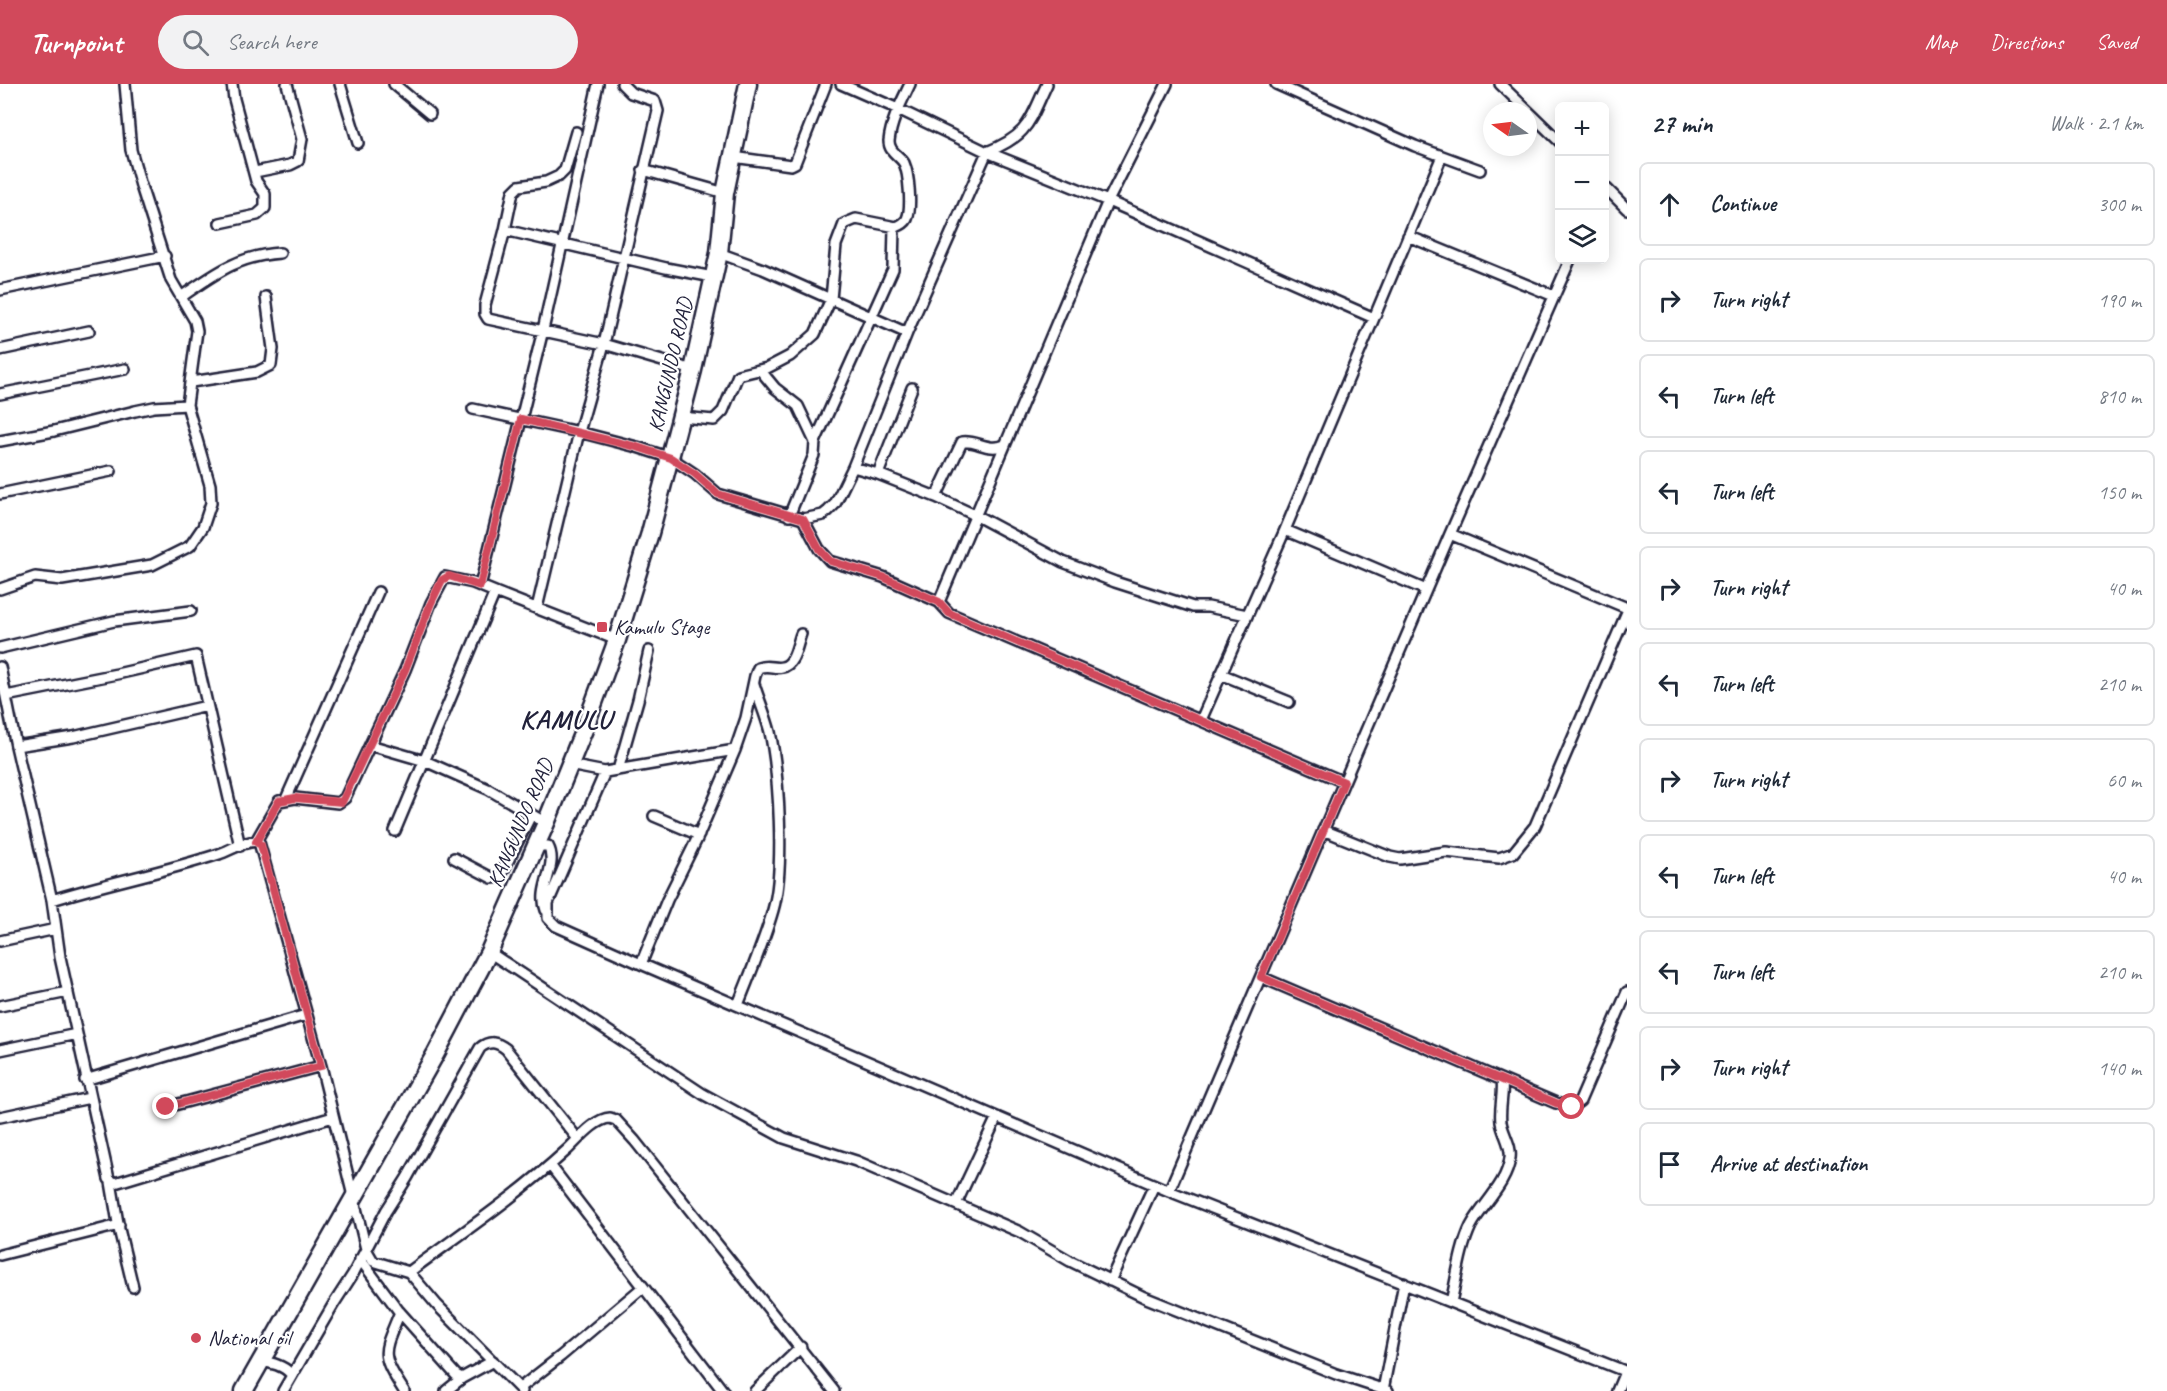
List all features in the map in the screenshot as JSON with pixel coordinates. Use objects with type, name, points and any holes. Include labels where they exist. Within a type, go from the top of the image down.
[{"type":"highway","name":"KANGUNDO ROAD","points":[[244,1391],[436,1053],[489,952],[569,765],[617,640],[651,533],[671,458],[719,253],[725,193],[748,84]]},
{"type":"street","points":[[0,589],[35,577],[62,580],[152,565],[190,546],[203,527],[211,503],[210,485],[187,405],[197,331],[195,321],[171,280],[141,186],[131,150],[125,84]]},
{"type":"street","points":[[220,223],[257,215],[265,208],[265,194],[256,182],[232,84]]},
{"type":"street","points":[[255,172],[290,165],[298,161],[302,139],[287,84]]},
{"type":"street","points":[[340,84],[358,143]]},
{"type":"street","points":[[394,84],[430,114]]},
{"type":"street","points":[[480,586],[543,330],[598,84]]},
{"type":"street","points":[[537,608],[579,432],[604,344],[657,111],[655,101],[631,93],[622,84]]},
{"type":"street","points":[[733,157],[791,165],[795,163],[826,84]]},
{"type":"street","points":[[841,84],[987,152],[1108,201],[1374,318]]},
{"type":"street","points":[[681,417],[714,420],[723,411],[738,375],[761,371],[789,356],[815,334],[831,299],[836,245],[844,224],[856,219],[894,226],[902,225],[907,219],[909,186],[904,164],[889,144],[898,109],[910,84]]},
{"type":"street","points":[[473,410],[579,432],[637,447],[671,458],[695,474],[718,494],[803,519],[823,515],[835,504],[853,467],[907,333],[987,152],[1014,140],[1023,131],[1047,84]]},
{"type":"street","points":[[939,602],[1108,201],[1167,84]]},
{"type":"street","points":[[1275,84],[1415,147],[1480,170]]},
{"type":"street","points":[[1500,84],[1519,102]]},
{"type":"street","points":[[1537,120],[1555,137]]},
{"type":"street","points":[[576,132],[565,170],[559,176],[546,182],[519,186],[515,189],[485,305],[485,314],[488,319],[604,344],[693,370]]},
{"type":"street","points":[[1201,720],[1285,530],[1442,156]]},
{"type":"street","points":[[565,170],[579,170]]},
{"type":"street","points":[[643,170],[725,193]]},
{"type":"street","points":[[1609,190],[1627,209]]},
{"type":"street","points":[[789,516],[814,455],[815,442],[893,269],[894,226]]},
{"type":"street","points":[[506,230],[713,277]]},
{"type":"street","points":[[1408,236],[1554,296]]},
{"type":"street","points":[[719,253],[763,269],[907,333]]},
{"type":"street","points":[[181,297],[224,267],[260,255],[280,254]]},
{"type":"street","points":[[0,290],[165,256]]},
{"type":"street","points":[[1169,1191],[1568,264]]},
{"type":"street","points":[[191,382],[256,372],[271,365],[273,349],[266,297]]},
{"type":"street","points":[[0,350],[89,331]]},
{"type":"street","points":[[0,394],[125,369]]},
{"type":"street","points":[[761,371],[775,388],[798,406],[815,442]]},
{"type":"street","points":[[878,474],[912,388]]},
{"type":"street","points":[[0,441],[54,431],[135,411],[187,405]]},
{"type":"street","points":[[936,497],[962,442],[967,441],[989,448],[1005,446]]},
{"type":"street","points":[[853,467],[878,474],[936,497],[1063,562],[1115,582],[1193,607],[1208,607],[1247,615]]},
{"type":"street","points":[[0,494],[111,471]]},
{"type":"street","points":[[803,519],[819,549],[830,561],[883,577],[939,602],[949,613],[1344,782]]},
{"type":"street","points":[[1285,530],[1426,590]]},
{"type":"street","points":[[1323,830],[1381,855],[1400,859],[1446,852],[1499,858],[1513,853],[1535,826],[1626,615],[1450,534]]},
{"type":"street","points":[[286,798],[342,802],[405,670],[431,603],[442,580],[449,576],[617,640]]},
{"type":"street","points":[[256,842],[276,805],[286,798],[378,592]]},
{"type":"street","points":[[395,831],[495,592]]},
{"type":"street","points":[[0,648],[114,621],[191,611]]},
{"type":"street","points":[[641,964],[667,900],[699,835],[735,750],[746,718],[758,668],[766,665],[783,667],[788,665],[801,634]]},
{"type":"street","points":[[618,770],[649,651]]},
{"type":"street","points":[[6,696],[117,674],[193,655],[198,657],[207,706],[240,846]]},
{"type":"street","points":[[0,667],[52,900],[85,1080],[111,1182],[133,1287]]},
{"type":"street","points":[[1221,674],[1289,702]]},
{"type":"street","points":[[738,1005],[773,911],[778,878],[777,804],[770,731],[753,683]]},
{"type":"street","points":[[16,746],[73,738],[207,706]]},
{"type":"street","points":[[370,745],[425,761],[488,789],[546,823]]},
{"type":"street","points":[[569,765],[605,772],[735,750]]},
{"type":"street","points":[[547,912],[548,903],[605,772]]},
{"type":"street","points":[[454,858],[492,878],[500,877],[531,815]]},
{"type":"street","points":[[654,816],[699,835]]},
{"type":"street","points":[[52,900],[240,846],[256,842],[261,845],[321,1066],[366,1249],[373,1261],[410,1272],[437,1305],[521,1390],[643,1287]]},
{"type":"street","points":[[536,846],[548,846],[552,857],[543,902],[551,922],[556,926],[1154,1185],[1626,1372],[1617,1391]]},
{"type":"street","points":[[0,941],[56,929]]},
{"type":"street","points":[[489,952],[703,1094],[784,1138],[856,1161],[1020,1232],[1070,1261],[1144,1298],[1336,1374],[1386,1390],[1404,1283]]},
{"type":"street","points":[[1261,977],[1566,1107],[1577,1105],[1627,993]]},
{"type":"street","points":[[0,1006],[68,992]]},
{"type":"street","points":[[85,1080],[306,1015]]},
{"type":"street","points":[[0,1050],[77,1034]]},
{"type":"street","points":[[283,1391],[480,1048],[485,1044],[498,1043],[506,1049],[578,1139]]},
{"type":"street","points":[[166,1107],[321,1066]]},
{"type":"street","points":[[1451,1302],[1465,1240],[1479,1212],[1503,1179],[1510,1159],[1501,1119],[1502,1080]]},
{"type":"street","points":[[0,1117],[90,1098]]},
{"type":"street","points":[[111,1182],[115,1183],[333,1117]]},
{"type":"street","points":[[956,1204],[997,1117]]},
{"type":"street","points":[[410,1272],[550,1165],[605,1118],[610,1118],[616,1120],[635,1141],[834,1391]]},
{"type":"street","points":[[550,1165],[723,1391]]},
{"type":"street","points":[[1110,1281],[1154,1185]]},
{"type":"street","points":[[0,1255],[119,1225]]},
{"type":"street","points":[[360,1259],[400,1312],[452,1372],[462,1378]]},
{"type":"street","points":[[400,1312],[385,1350],[387,1365],[404,1391]]},
{"type":"street","points":[[755,1391],[801,1347]]},
{"type":"street","points":[[260,1361],[286,1368],[291,1374]]},
{"type":"street","points":[[446,1391],[462,1378],[493,1361]]},
{"type":"place","name":"Kamulu Stage","points":[[602,627]]},
{"type":"place","name":"National oil","points":[[196,1338]]},
{"type":"district","name":"KAMULU","points":[[566,719]]},
{"type":"route","points":[[166,1107],[321,1066],[293,970],[261,845],[256,842],[279,801],[295,798],[342,802],[383,720],[442,580],[449,576],[480,586],[521,419],[637,447],[671,458],[695,474],[718,494],[803,519],[819,549],[830,561],[883,577],[939,602],[949,613],[1344,782],[1261,977],[1481,1072],[1566,1107],[1572,1107]]}]
